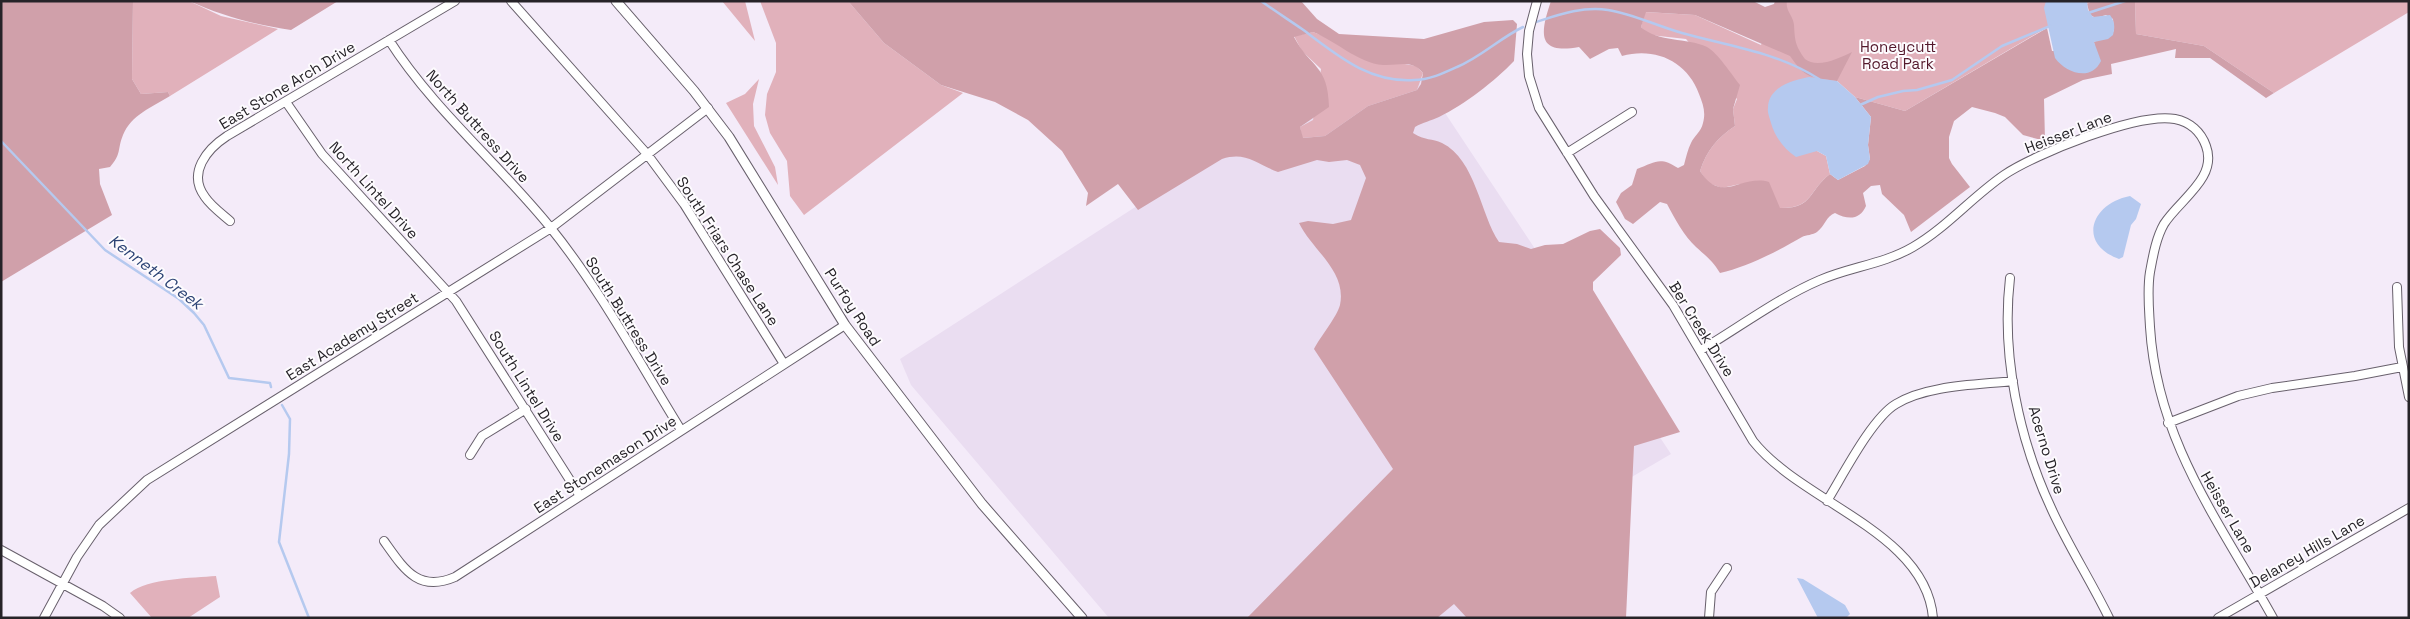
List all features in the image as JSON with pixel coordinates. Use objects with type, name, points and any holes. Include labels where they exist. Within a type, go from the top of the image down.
[{"type":"street","name":"East Stone Arch Drive","points":[[230,221],[202,192],[199,170],[202,160],[215,144],[454,1]]},
{"type":"street","name":"South Friars Chase Lane","points":[[511,1],[647,154],[684,204],[784,364]]},
{"type":"street","name":"Purfoy Road","points":[[616,1],[708,108],[774,207],[845,325],[982,504],[1082,618]]},
{"type":"street","name":"Ber Creek Drive","points":[[1537,1],[1527,42],[1529,76],[1539,108],[1594,196],[1673,305],[1753,442],[1764,456],[1786,474],[1890,544],[1910,562],[1920,576],[1927,592],[1933,618]]},
{"type":"street","name":"North Buttress Drive","points":[[389,40],[418,79],[551,228]]},
{"type":"street","name":"North Lintel Drive","points":[[286,102],[322,154],[448,292]]},
{"type":"street","name":"East Academy Street","points":[[44,618],[77,557],[99,525],[147,480],[551,228],[708,108]]},
{"type":"street","points":[[1567,152],[1632,112]]},
{"type":"street","name":"Heisser Lane","points":[[1701,350],[1817,281],[1886,259],[1914,246],[1990,185],[2020,166],[2102,131],[2149,121],[2172,119],[2196,129],[2206,146],[2209,156],[2206,174],[2173,210],[2162,228],[2150,275],[2148,304],[2150,338],[2160,397],[2168,423],[2190,473],[2273,618]]},
{"type":"street","name":"South Buttress Drive","points":[[551,228],[579,265],[681,430]]},
{"type":"street","name":"Acerno Drive","points":[[2010,278],[2007,324],[2013,382],[2035,468],[2052,510],[2109,618]]},
{"type":"street","points":[[2397,287],[2398,328],[2402,367],[2409,398]]},
{"type":"street","name":"South Lintel Drive","points":[[448,292],[477,331],[580,496]]},
{"type":"street","name":"East Stonemason Drive","points":[[384,541],[401,565],[412,575],[428,582],[438,583],[463,572],[845,325]]},
{"type":"street","points":[[2168,423],[2238,396],[2272,388],[2345,378],[2402,367]]},
{"type":"street","points":[[1827,500],[1878,421],[1894,405],[1923,392],[2013,382]]},
{"type":"street","points":[[470,456],[482,436],[526,409]]},
{"type":"street","name":"Delaney Hills Lane","points":[[2218,618],[2409,508]]},
{"type":"street","points":[[1,550],[103,606],[120,618]]},
{"type":"street","points":[[1709,618],[1711,592],[1727,568]]},
{"type":"shaded area","points":[[1,1],[133,1],[132,79],[141,94],[168,92],[170,96],[143,112],[131,122],[123,135],[118,155],[114,162],[110,167],[99,169],[100,184],[112,215],[1,282]]},
{"type":"shaded area","points":[[189,1],[338,1],[291,30],[239,19]]},
{"type":"shaded area","points":[[848,1],[1301,1],[1317,19],[1339,34],[1424,39],[1484,22],[1513,20],[1517,24],[1514,61],[1469,99],[1449,112],[1415,127],[1413,133],[1442,143],[1463,162],[1499,242],[1517,244],[1531,249],[1545,245],[1563,244],[1590,231],[1600,229],[1620,248],[1621,255],[1593,282],[1593,290],[1680,432],[1634,446],[1626,618],[1467,618],[1454,604],[1437,618],[1247,618],[1393,469],[1314,349],[1338,310],[1341,293],[1334,271],[1299,223],[1308,221],[1333,224],[1351,220],[1366,178],[1360,165],[1347,160],[1329,162],[1317,160],[1278,172],[1244,157],[1230,157],[1222,159],[1138,210],[1118,184],[1086,206],[1088,193],[1062,151],[1028,120],[995,102],[941,85],[884,43]],"holes":[[[1313,32],[1356,56],[1374,63],[1414,66],[1423,73],[1421,84],[1417,90],[1368,106],[1325,136],[1303,138],[1300,127],[1329,107],[1328,93],[1322,74],[1294,37]]]},
{"type":"shaded area","points":[[1551,1],[1753,1],[1765,7],[1774,4],[1775,1],[1787,1],[1796,43],[1805,59],[1810,62],[1822,63],[1852,52],[1837,81],[1821,79],[1809,76],[1800,69],[1790,56],[1695,15],[1646,12],[1641,27],[1664,38],[1707,47],[1720,59],[1740,85],[1733,109],[1735,126],[1713,145],[1700,171],[1708,181],[1716,186],[1724,187],[1759,181],[1769,182],[1780,208],[1799,206],[1809,198],[1830,174],[1838,180],[1865,166],[1870,159],[1868,145],[1871,117],[1855,97],[1905,111],[2047,28],[2052,51],[2095,49],[2094,42],[2114,31],[2113,19],[2106,15],[2096,18],[2090,15],[2087,4],[2092,1],[2135,1],[2136,34],[2204,46],[2274,93],[2266,98],[2210,58],[2175,58],[2176,49],[2111,64],[2112,74],[2083,80],[2044,99],[2045,141],[2023,135],[2005,117],[1972,107],[1954,121],[1949,137],[1949,158],[1970,187],[1911,232],[1904,215],[1882,194],[1880,185],[1871,186],[1863,193],[1866,206],[1857,216],[1849,218],[1835,213],[1832,214],[1820,230],[1815,233],[1802,237],[1751,263],[1720,273],[1712,262],[1688,238],[1667,204],[1660,202],[1633,224],[1625,219],[1616,202],[1621,193],[1632,185],[1637,169],[1658,161],[1667,162],[1678,168],[1684,165],[1692,140],[1701,129],[1704,119],[1703,105],[1694,83],[1678,65],[1658,55],[1634,54],[1622,56],[1618,48],[1609,49],[1590,59],[1579,47],[1565,49],[1548,44],[1544,31]]},
{"type":"shaded area","points":[[1398,42],[1671,454],[1454,581],[1477,618],[1109,618],[911,385],[900,359],[1222,151]]},
{"type":"green space","points":[[133,1],[189,1],[221,16],[278,29],[170,96],[168,92],[141,94],[132,79]]},
{"type":"green space","points":[[722,1],[745,1],[755,41]]},
{"type":"green space","points":[[760,1],[848,1],[884,43],[941,85],[963,93],[804,215],[790,196],[787,161],[770,133],[765,115],[767,94],[776,72],[776,43]]},
{"type":"green space","name":"Honeycutt Road Park","points":[[1777,1],[2092,1],[1905,111],[1855,97],[1837,81],[1817,151],[1826,156],[1830,174],[1804,202],[1790,208],[1779,208],[1774,197],[1740,184],[1722,188],[1708,183],[1700,171],[1713,145],[1735,126],[1733,109],[1737,99],[1686,39],[1650,35],[1641,27],[1645,12],[1695,15],[1761,45]]},
{"type":"green space","points":[[2135,1],[2409,1],[2409,12],[2274,93],[2204,46],[2136,34]]},
{"type":"green space","points":[[1313,32],[1328,38],[1355,55],[1416,66],[1423,73],[1417,90],[1368,106],[1325,136],[1302,138],[1300,127],[1313,120],[1321,69],[1302,51],[1294,36]]},
{"type":"green space","points":[[759,79],[753,104],[754,126],[775,167],[778,185],[726,103],[745,94]]},
{"type":"green space","points":[[216,576],[220,597],[188,618],[152,618],[130,593],[148,584],[183,578]]},
{"type":"water","points":[[2046,1],[2087,1],[2088,10],[2093,17],[2110,15],[2114,25],[2113,35],[2108,39],[2094,42],[2101,61],[2097,68],[2091,72],[2078,73],[2065,68],[2055,58],[2044,8]]},
{"type":"water","points":[[1809,77],[1837,81],[1855,97],[1871,117],[1868,145],[1870,159],[1868,164],[1838,180],[1830,174],[1826,156],[1817,151],[1796,157],[1788,150],[1775,133],[1769,115],[1769,101],[1777,90],[1796,80]]},
{"type":"water","points":[[2130,196],[2141,204],[2136,219],[2131,225],[2123,257],[2119,259],[2106,252],[2097,243],[2094,234],[2094,224],[2098,215],[2106,207],[2117,200]]},
{"type":"water","points":[[1797,578],[1803,579],[1845,605],[1850,614],[1846,618],[1818,618]]},
{"type":"waterway","points":[[1261,1],[1340,57],[1367,72],[1397,80],[1425,79],[1447,72],[1466,63],[1523,27]]},
{"type":"waterway","points":[[2088,13],[2125,1]]},
{"type":"waterway","points":[[1533,23],[1579,10],[1608,10],[1627,14],[1682,33],[1769,56],[1786,62],[1819,79]]},
{"type":"waterway","points":[[1860,105],[1878,97],[1917,90],[1952,80],[2002,46],[2050,26]]},
{"type":"waterway","name":"Kenneth Creek","points":[[1,141],[105,250],[179,299],[194,313],[204,325],[229,378],[270,383],[271,387]]},
{"type":"waterway","name":"Kenneth Creek","points":[[282,405],[290,419],[289,454],[279,542],[309,618]]}]
